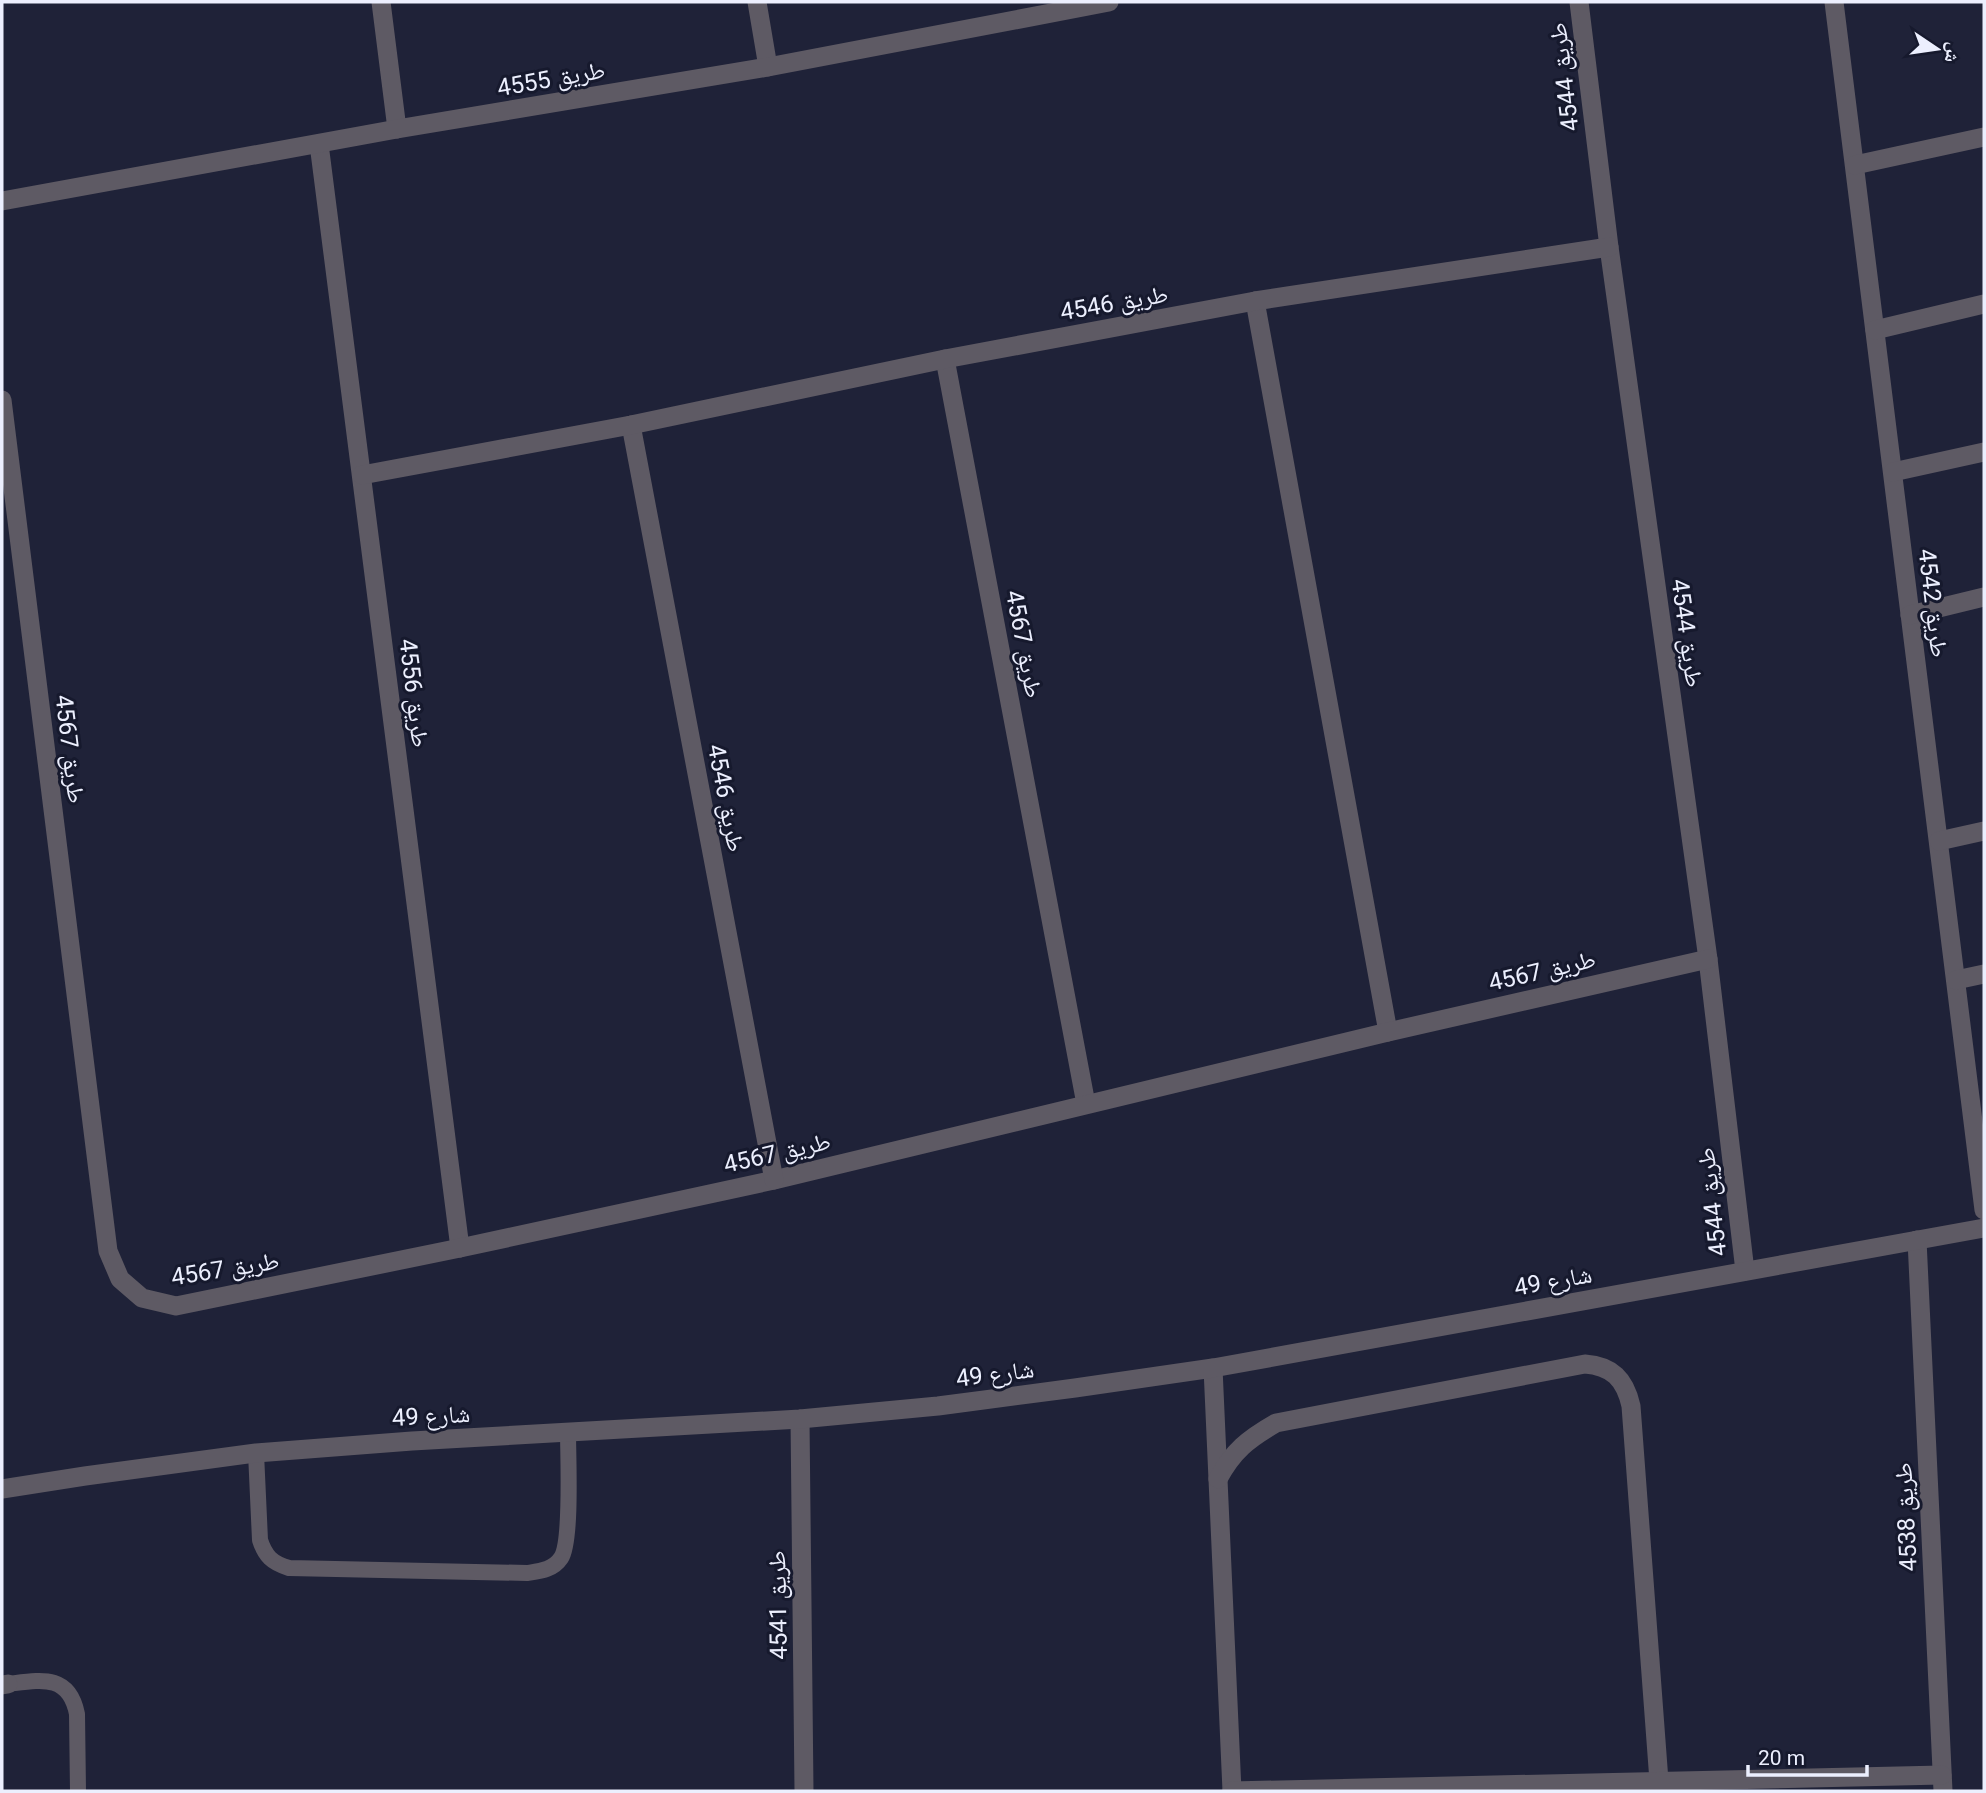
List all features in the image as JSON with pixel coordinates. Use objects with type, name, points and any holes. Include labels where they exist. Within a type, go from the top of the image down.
[{"type":"street","points":[[381,2],[397,130]]},
{"type":"street","points":[[757,2],[768,67]]},
{"type":"street","name":"طريق 4555","points":[[2,201],[768,67],[1109,2]]},
{"type":"street","name":"طريق 4544","points":[[1579,2],[1609,247],[1708,959],[1745,1271]]},
{"type":"street","name":"طريق 4542","points":[[1834,2],[1984,1210]]},
{"type":"street","points":[[1855,165],[1984,137]]},
{"type":"street","name":"طريق 4556","points":[[319,144],[460,1248]]},
{"type":"street","name":"طريق 4546","points":[[362,475],[631,425],[945,359],[1255,301],[1609,247]]},
{"type":"street","points":[[1255,301],[1388,1032]]},
{"type":"street","points":[[1875,330],[1984,304]]},
{"type":"street","name":"طريق 4567","points":[[945,359],[1086,1104]]},
{"type":"street","name":"طريق 4567","points":[[2,400],[108,1251],[120,1279],[142,1298],[176,1306],[460,1248],[774,1180],[1388,1032],[1708,959]]},
{"type":"street","name":"طريق 4546","points":[[631,425],[774,1180]]},
{"type":"street","points":[[1893,472],[1984,452]]},
{"type":"street","points":[[1910,615],[1984,597]]},
{"type":"street","points":[[1939,841],[1984,831]]},
{"type":"street","points":[[1956,980],[1984,974]]},
{"type":"street","name":"شارع 49","points":[[2,1489],[256,1453],[412,1441],[800,1419],[938,1406],[1075,1388],[1213,1368],[1984,1228]]},
{"type":"street","name":"طريق 4538","points":[[1917,1240],[1942,1783]]},
{"type":"street","points":[[1218,1479],[1239,1448],[1253,1436],[1276,1423],[1585,1364],[1598,1365],[1611,1371],[1628,1392],[1631,1406],[1659,1781]]},
{"type":"street","points":[[1213,1368],[1232,1791],[1659,1781],[1942,1783]]},
{"type":"street","name":"طريق 4541","points":[[800,1419],[804,1791]]},
{"type":"lane","points":[[256,1453],[260,1540],[265,1553],[275,1564],[289,1568],[527,1573],[547,1570],[561,1558],[568,1539],[568,1432]]},
{"type":"lane","points":[[5,1685],[50,1681],[69,1692],[77,1714],[78,1791]]}]
